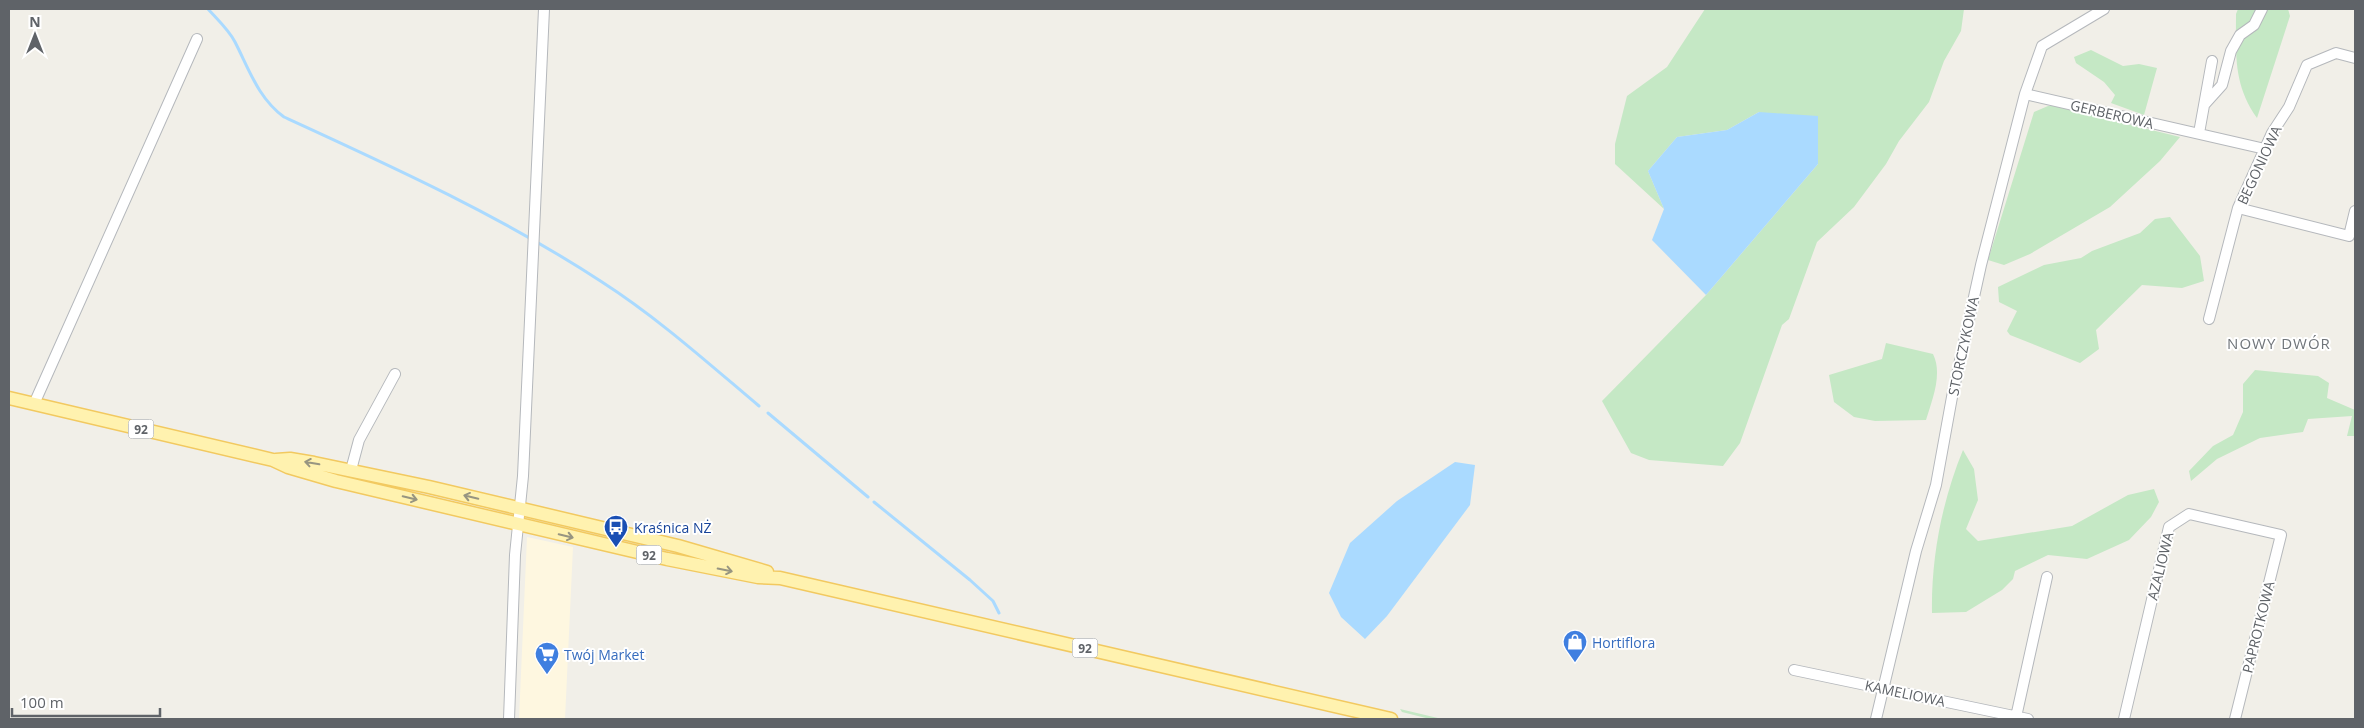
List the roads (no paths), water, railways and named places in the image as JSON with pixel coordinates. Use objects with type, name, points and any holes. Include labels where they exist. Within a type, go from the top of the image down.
[{"type":"main road","name":"92","points":[[9,398],[273,460],[288,467],[336,481],[667,559],[758,577],[780,578],[1390,719]]},
{"type":"main road","name":"92","points":[[273,460],[290,459],[351,470],[518,508],[678,546],[760,569],[780,578]]},
{"type":"street","points":[[508,719],[515,555],[519,524],[518,508],[523,476],[544,9]]},
{"type":"street","name":"STORCZYKOWA","points":[[1876,719],[1916,551],[1936,485],[1952,397],[1981,265],[2025,94],[2042,46],[2104,9]]},
{"type":"street","points":[[2204,105],[2222,85],[2231,51],[2240,35],[2254,25],[2262,9]]},
{"type":"street","points":[[34,404],[197,39]]},
{"type":"street","name":"BEGONIOWA","points":[[2209,319],[2238,208],[2272,133],[2289,107],[2307,65],[2336,54],[2355,58]]},
{"type":"street","points":[[2199,133],[2212,61]]},
{"type":"street","name":"GERBEROWA","points":[[2025,94],[2265,149]]},
{"type":"street","points":[[2238,208],[2349,236],[2355,211]]},
{"type":"street","points":[[351,470],[359,440],[395,374]]},
{"type":"street","name":"AZALIOWA","points":[[2124,719],[2168,528],[2189,514],[2281,535]]},
{"type":"street","name":"PAPROTKOWA","points":[[2235,719],[2281,535]]},
{"type":"street","points":[[2016,717],[2047,577]]},
{"type":"street","name":"KAMELIOWA","points":[[1794,670],[2028,719]]},
{"type":"water","points":[[1759,112],[1818,116],[1818,164],[1706,295],[1652,240],[1664,209],[1648,171],[1677,137],[1727,130]]},
{"type":"water","points":[[1455,462],[1475,465],[1470,505],[1387,616],[1365,639],[1341,617],[1329,593],[1350,543],[1397,501]]},
{"type":"waterway","points":[[208,9],[232,38],[267,101],[284,117],[446,193],[564,258],[643,311],[682,341],[759,406]]},
{"type":"waterway","points":[[768,413],[868,497]]},
{"type":"waterway","points":[[874,502],[970,580],[993,601],[999,613]]},
{"type":"place","name":"Kraśnica NŻ","points":[[616,548]]},
{"type":"place","name":"Hortiflora","points":[[1575,663]]},
{"type":"place","name":"Twój Market","points":[[547,675]]},
{"type":"district","name":"NOWY DWÓR","points":[[2279,343]]}]
